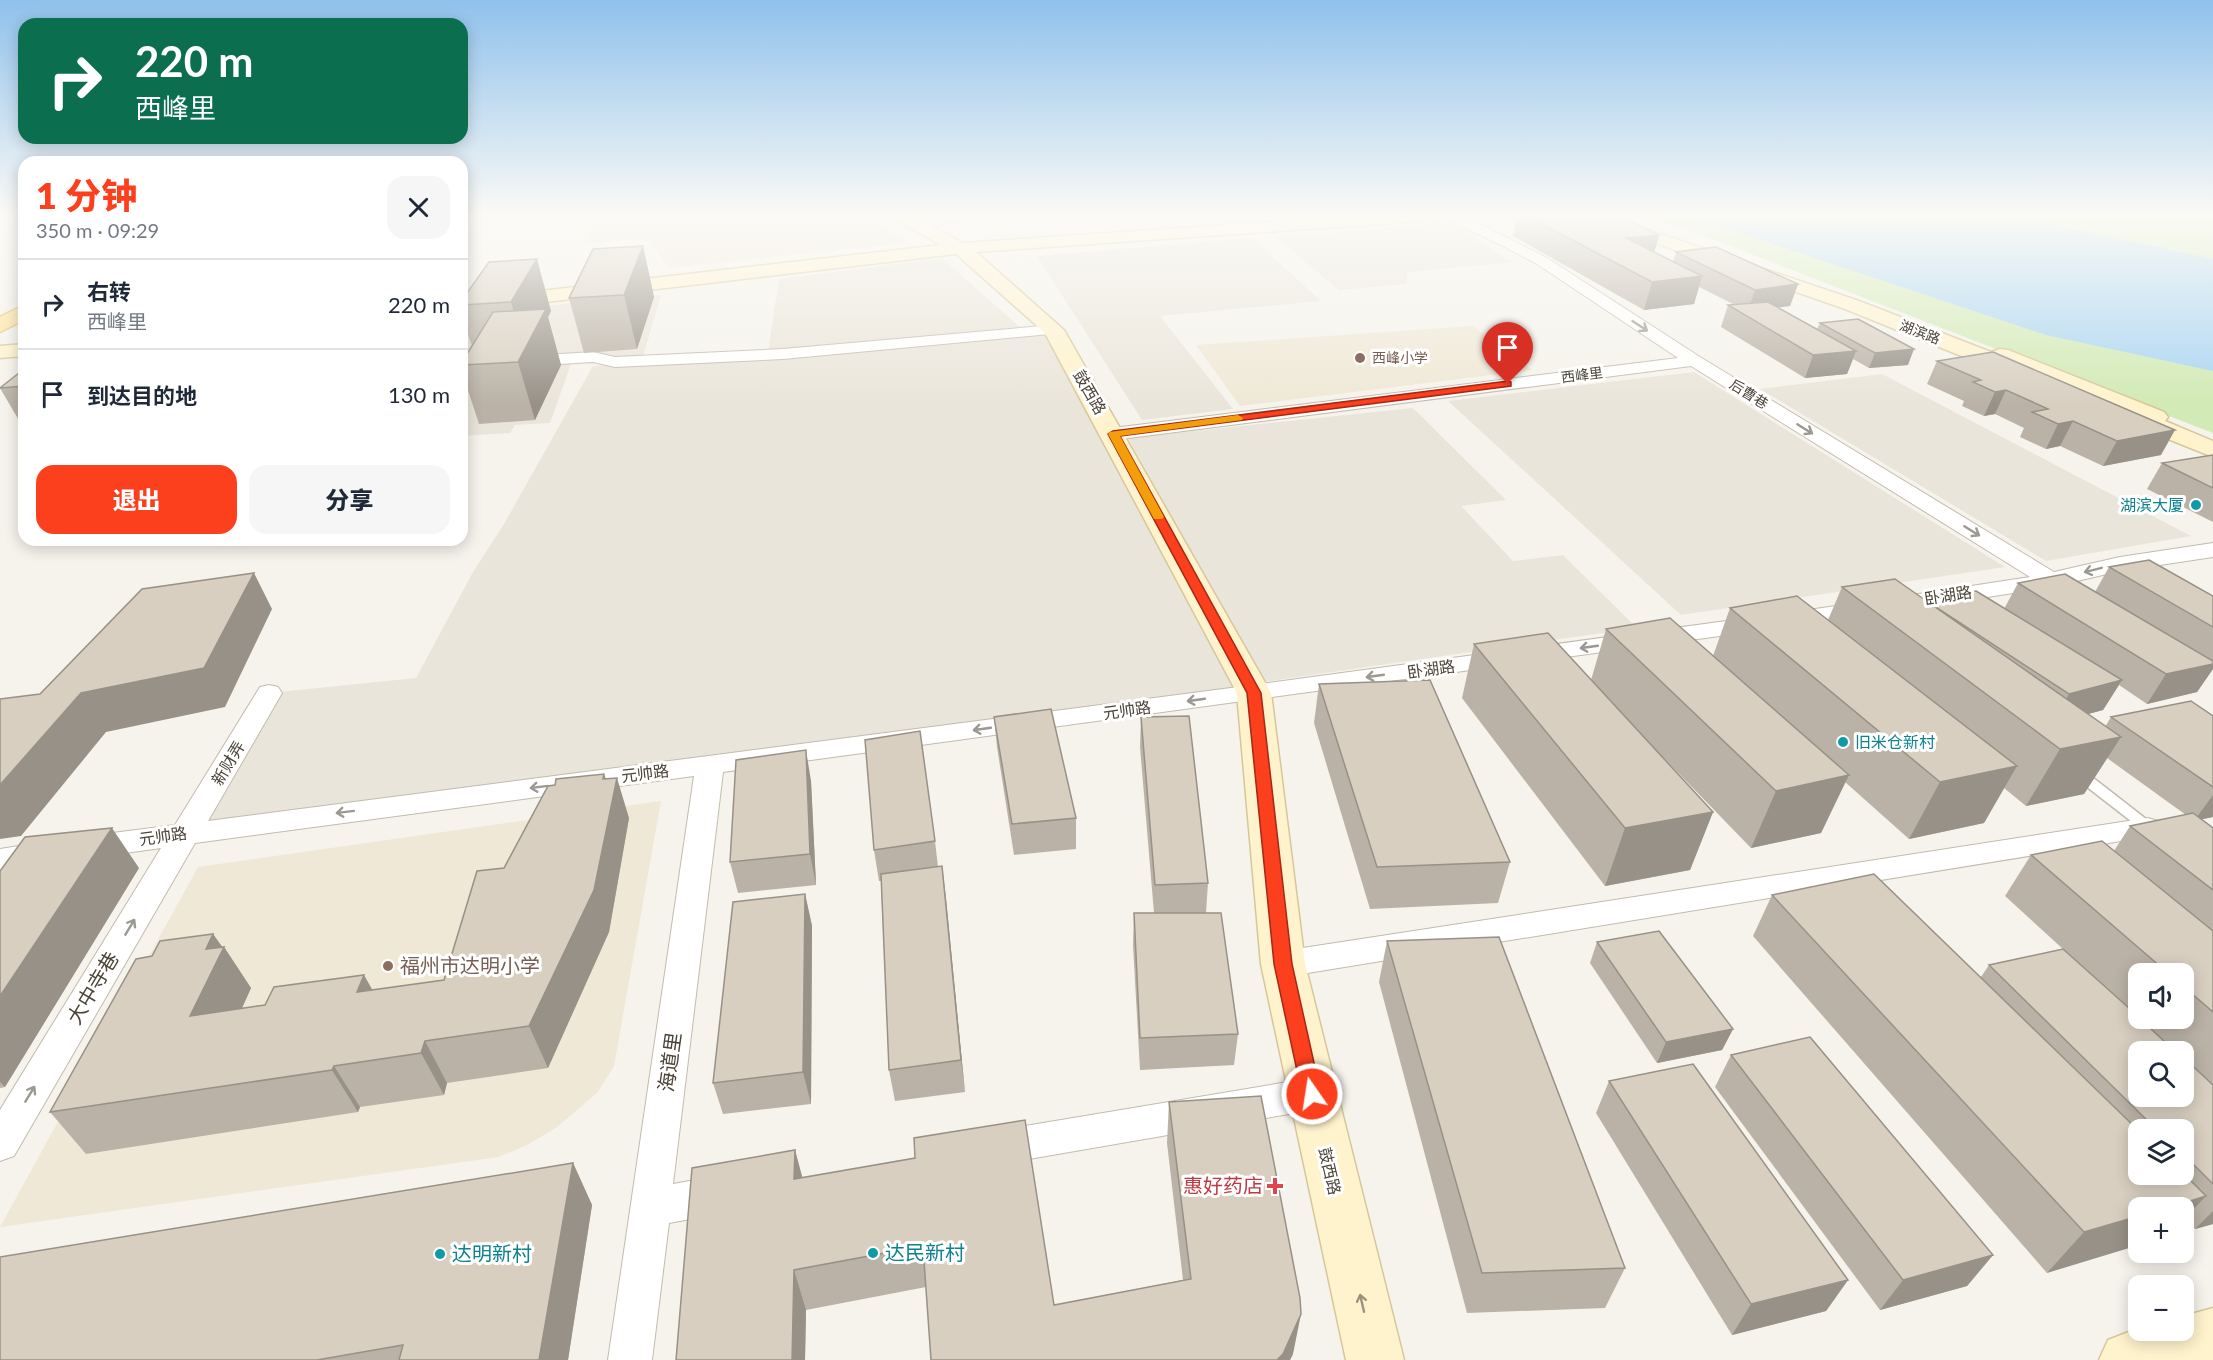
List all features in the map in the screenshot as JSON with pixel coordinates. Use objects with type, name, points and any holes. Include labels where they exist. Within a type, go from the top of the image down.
[{"type":"main road","points":[[0,326],[18,315]]},
{"type":"street","points":[[469,305],[698,278]]},
{"type":"street","name":"鼓西路","points":[[995,278],[1054,330],[1254,693],[1283,964],[1376,1360]]},
{"type":"street","name":"后曹巷","points":[[1566,278],[1694,361],[2051,580]]},
{"type":"street","name":"湖滨路","points":[[1774,278],[1852,305],[2213,450]]},
{"type":"street","name":"湖滨路","points":[[1791,278],[1912,320],[2213,440]]},
{"type":"street","points":[[468,365],[593,357],[615,362],[783,354],[1054,330]]},
{"type":"street","points":[[0,352],[18,350]]},
{"type":"street","name":"西峰里","points":[[1113,434],[1694,361]]},
{"type":"street","name":"卧湖路","points":[[1254,693],[1866,609],[2051,580],[2120,564],[2213,550]]},
{"type":"street","points":[[2120,564],[2148,580]]},
{"type":"street","name":"新财弄","points":[[186,833],[269,693]]},
{"type":"street","name":"元帅路","points":[[0,860],[186,833],[1254,693]]},
{"type":"street","name":"海道里","points":[[630,1360],[710,765]]},
{"type":"street","points":[[1283,964],[2153,831]]},
{"type":"street","name":"大中寺巷","points":[[0,1144],[186,833]]},
{"type":"street","points":[[957,1154],[1312,1094]]},
{"type":"street","points":[[651,1207],[757,1188]]},
{"type":"street","points":[[2128,1360],[2213,1336]]},
{"type":"lane","points":[[1866,609],[1885,623]]},
{"type":"lane","points":[[2064,762],[2153,831]]},
{"type":"shaded area","points":[[965,278],[1022,329],[768,352],[779,279]]},
{"type":"shaded area","points":[[1051,278],[1296,278],[1321,301],[1160,316],[1233,409],[1142,420]]},
{"type":"shaded area","points":[[1325,278],[1407,278],[1407,284],[1339,290]]},
{"type":"shaded area","points":[[661,295],[643,356],[572,361],[550,423],[515,425],[510,433],[468,436],[468,315],[604,299]]},
{"type":"shaded area","name":"西峰小学","points":[[1473,326],[1532,370],[1240,406],[1196,345]]},
{"type":"shaded area","points":[[1054,330],[1254,693],[186,833],[269,693],[416,678],[473,572],[504,524],[593,366],[720,359]]},
{"type":"shaded area","points":[[1694,372],[2005,567],[1681,615],[1448,401]]},
{"type":"shaded area","points":[[1882,374],[2191,536],[2046,561],[1760,389]]},
{"type":"shaded area","points":[[1413,408],[1506,500],[1461,506],[1513,561],[1563,555],[1637,628],[1263,682],[1128,438]]},
{"type":"shaded area","name":"福州市达明小学","points":[[661,801],[614,1066],[598,1092],[557,1127],[527,1145],[499,1157],[0,1227],[198,867]]},
{"type":"green space","points":[[1814,278],[2213,278],[2213,433]]},
{"type":"water","points":[[1876,278],[2213,278],[2213,371],[2046,335]]},
{"type":"building","points":[[477,278],[525,278],[511,302],[468,305],[468,292]]},
{"type":"building","points":[[579,278],[630,278],[624,295],[569,298]]},
{"type":"building","points":[[1645,278],[1681,278],[1652,282]]},
{"type":"building","points":[[1731,278],[1786,278],[1798,284],[1755,290]]},
{"type":"building","points":[[1768,302],[1856,351],[1813,355],[1728,305]]},
{"type":"building","points":[[546,309],[518,362],[468,365],[468,352],[493,312]]},
{"type":"building","points":[[1858,319],[1914,349],[1875,353],[1820,323]]},
{"type":"building","points":[[1993,352],[2175,430],[2117,441],[2073,421],[2058,424],[2032,412],[2048,409],[2006,390],[1995,392],[1973,382],[1981,380],[1937,361]]},
{"type":"building","points":[[18,374],[18,386],[0,388]]},
{"type":"building","points":[[2213,455],[2213,488],[2162,463]]},
{"type":"building","points":[[2149,560],[2213,596],[2213,627],[2109,567]]},
{"type":"building","points":[[254,573],[204,668],[81,693],[0,785],[0,699],[40,694],[142,589]]},
{"type":"building","points":[[2065,574],[2213,661],[2213,664],[2166,674],[2018,583]]},
{"type":"building","points":[[1895,579],[2121,737],[2060,749],[1842,587]]},
{"type":"building","points":[[1976,591],[2122,680],[2069,694],[1928,602]]},
{"type":"building","points":[[1797,596],[2017,766],[1940,782],[1730,608]]},
{"type":"building","points":[[1670,618],[1849,775],[1776,791],[1606,629]]},
{"type":"building","points":[[1548,633],[1713,812],[1625,828],[1474,644]]},
{"type":"building","points":[[1430,680],[1510,862],[1377,867],[1319,684]]},
{"type":"building","points":[[2191,701],[2213,716],[2213,787],[2111,717]]},
{"type":"building","points":[[1051,709],[1076,818],[1012,824],[994,717]]},
{"type":"building","points":[[1189,716],[1208,883],[1155,885],[1141,717]]},
{"type":"building","points":[[920,731],[935,841],[874,850],[865,740]]},
{"type":"building","points":[[806,750],[810,854],[730,862],[736,760]]},
{"type":"building","points":[[604,774],[603,779],[617,778],[594,890],[529,1026],[425,1041],[421,1053],[334,1066],[332,1070],[50,1112],[136,959],[152,956],[160,941],[213,934],[206,949],[224,947],[190,1016],[265,1005],[274,987],[364,975],[357,992],[444,980],[477,871],[504,868],[548,786],[555,785],[556,779]]},
{"type":"building","points":[[2193,813],[2213,828],[2213,890],[2130,826]]},
{"type":"building","points":[[112,828],[0,996],[0,871],[25,837]]},
{"type":"building","points":[[2102,841],[2213,931],[2213,1012],[2194,996],[2194,963],[2156,963],[2031,855]]},
{"type":"building","points":[[942,866],[961,1060],[889,1070],[881,874]]},
{"type":"building","points":[[1874,874],[2128,1120],[2128,1185],[2194,1184],[2206,1196],[2194,1200],[2194,1197],[2128,1197],[2128,1219],[2084,1232],[1772,895]]},
{"type":"building","points":[[805,894],[803,1072],[713,1083],[733,902]]},
{"type":"building","points":[[1134,913],[1221,913],[1238,1034],[1140,1038]]},
{"type":"building","points":[[1659,931],[1733,1029],[1666,1042],[1597,942]]},
{"type":"building","points":[[1499,937],[1625,1268],[1482,1273],[1387,941]]},
{"type":"building","points":[[2063,949],[2128,1007],[2128,1029],[2151,1029],[2164,1041],[2128,1041],[2128,1102],[1989,965]]},
{"type":"building","points":[[1810,1037],[1993,1255],[1903,1280],[1731,1055]]},
{"type":"building","points":[[1693,1064],[1848,1280],[1751,1304],[1609,1081]]},
{"type":"building","points":[[2194,1067],[2213,1085],[2213,1184],[2194,1165],[2194,1119],[2146,1119],[2134,1107],[2194,1107]]},
{"type":"building","name":"达民新村","points":[[1261,1096],[1300,1298],[1301,1314],[1283,1354],[1277,1360],[931,1360],[923,1246],[794,1270],[792,1360],[676,1360],[692,1168],[795,1150],[794,1179],[915,1158],[914,1138],[1025,1120],[1054,1305],[1191,1279],[1169,1102]]},
{"type":"building","name":"达明新村","points":[[573,1163],[539,1360],[399,1360],[403,1345],[317,1360],[0,1360],[0,1257]]},
{"type":"slow traffic","points":[[1158,517],[1113,434],[1238,418]]},
{"type":"place","name":"西峰小学","points":[[1360,358]]},
{"type":"place","name":"湖滨大厦","points":[[2196,505]]},
{"type":"place","name":"旧米仓新村","points":[[1843,742]]},
{"type":"place","name":"福州市达明小学","points":[[388,966]]},
{"type":"place","name":"惠好药店","points":[[1275,1186]]},
{"type":"place","name":"达民新村","points":[[873,1253]]},
{"type":"place","name":"达明新村","points":[[440,1254]]},
{"type":"route","points":[[1312,1094],[1283,964],[1254,693],[1113,434],[1508,384]]}]
